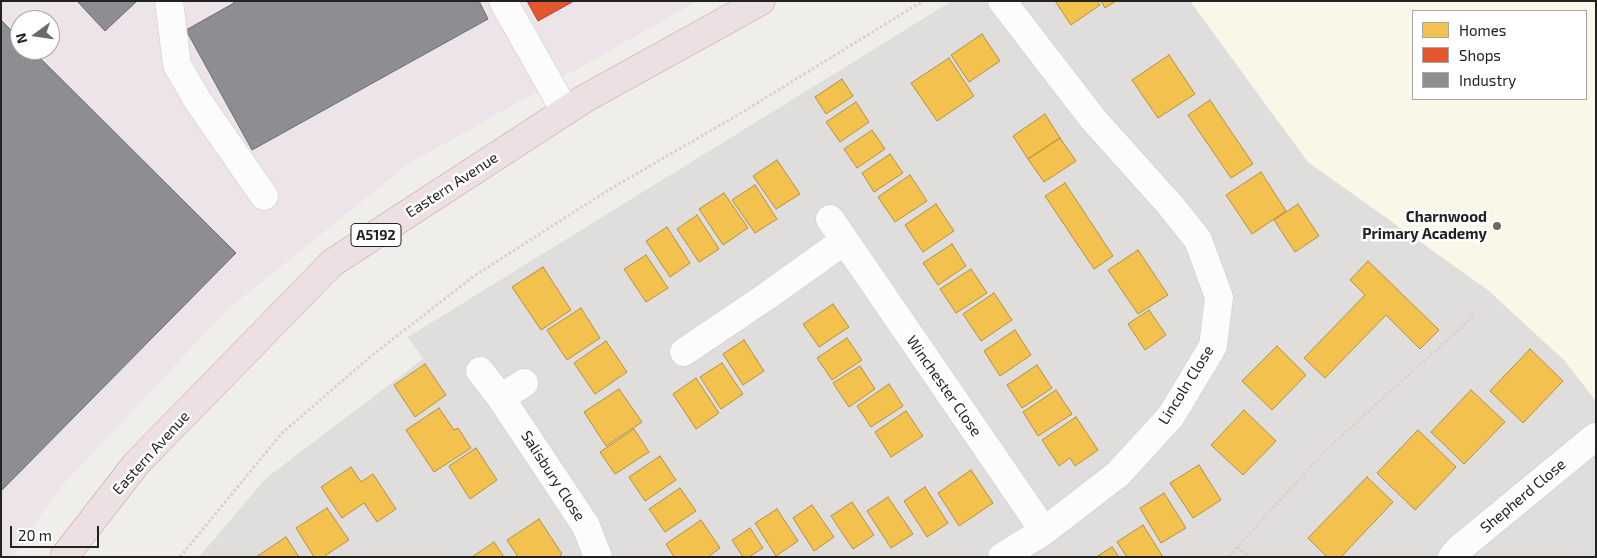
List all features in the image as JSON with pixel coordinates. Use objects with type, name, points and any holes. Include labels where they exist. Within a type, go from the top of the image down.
[{"type":"highway","name":"Eastern Avenue","points":[[64,557],[136,464],[332,263],[584,99],[761,1]]},
{"type":"street","points":[[169,1],[177,65],[198,101],[264,196]]},
{"type":"street","points":[[503,1],[565,111]]},
{"type":"street","name":"Lincoln Close","points":[[1002,1],[1093,119],[1171,206],[1198,240],[1219,297],[1213,346],[1171,416],[1118,474],[1044,531],[1002,557]]},
{"type":"street","name":"Winchester Close","points":[[684,352],[767,296],[837,230],[1044,531]]},
{"type":"street","name":"Salisbury Close","points":[[480,371],[502,398],[586,526],[598,557]]},
{"type":"street","points":[[502,398],[524,383]]},
{"type":"street","name":"Shepherd Close","points":[[1452,557],[1460,548],[1595,437]]},
{"type":"path","points":[[180,557],[282,433],[370,357],[474,276],[607,191],[741,113],[923,1]]},
{"type":"path","points":[[1230,557],[1326,450],[1475,315]]},
{"type":"path","points":[[1237,547],[1250,557]]},
{"type":"shaded area","points":[[1,1],[698,1],[410,163],[228,309],[58,490],[13,557],[1,557]]},
{"type":"shaded area","points":[[952,1],[1190,1],[1308,162],[1488,290],[1564,360],[1596,401],[1596,557],[199,557],[265,479],[423,359],[408,337]]},
{"type":"shaded area","name":"Charnwood Primary Academy","points":[[1190,1],[1596,1],[1596,401],[1564,360],[1488,290],[1308,162]]},
{"type":"building: Homes","points":[[1055,1],[1097,1],[1100,5],[1071,25]]},
{"type":"building: Homes","points":[[1101,1],[1116,1],[1105,8]]},
{"type":"building: Homes","points":[[982,34],[1000,61],[969,82],[951,55]]},
{"type":"building: Homes","points":[[1169,55],[1195,94],[1158,118],[1132,80]]},
{"type":"building: Homes","points":[[949,58],[974,96],[937,121],[911,83]]},
{"type":"building: Homes","points":[[842,79],[853,96],[826,114],[815,97]]},
{"type":"building: Homes","points":[[1210,100],[1253,164],[1231,178],[1188,115]]},
{"type":"building: Homes","points":[[856,102],[869,122],[840,142],[826,122]]},
{"type":"building: Homes","points":[[1045,114],[1060,138],[1028,159],[1013,136]]},
{"type":"building: Homes","points":[[872,130],[885,149],[857,168],[844,149]]},
{"type":"building: Homes","points":[[1060,138],[1076,161],[1044,182],[1028,159]]},
{"type":"building: Homes","points":[[890,154],[903,173],[874,192],[862,173]]},
{"type":"building: Homes","points":[[777,160],[800,194],[776,209],[753,176]]},
{"type":"building: Homes","points":[[1261,172],[1286,211],[1252,234],[1226,195]]},
{"type":"building: Homes","points":[[910,175],[927,201],[895,222],[878,197]]},
{"type":"building: Homes","points":[[1065,183],[1113,256],[1094,269],[1045,196]]},
{"type":"building: Homes","points":[[755,185],[777,219],[755,233],[732,200]]},
{"type":"building: Homes","points":[[724,193],[748,228],[723,245],[699,209]]},
{"type":"building: Homes","points":[[936,204],[954,231],[923,252],[905,225]]},
{"type":"building: Homes","points":[[1298,204],[1319,236],[1295,252],[1274,220]]},
{"type":"building: Homes","points":[[697,215],[719,249],[699,262],[677,229]]},
{"type":"building: Homes","points":[[667,227],[690,263],[670,277],[646,241]]},
{"type":"building: Homes","points":[[952,244],[966,266],[938,285],[923,263]]},
{"type":"building: Homes","points":[[1138,250],[1168,295],[1138,314],[1108,270]]},
{"type":"building: Homes","points":[[646,255],[668,288],[646,302],[624,269]]},
{"type":"building: Homes","points":[[1368,261],[1439,330],[1420,349],[1386,315],[1325,378],[1304,358],[1365,295],[1350,280]]},
{"type":"building: Homes","points":[[543,267],[571,310],[541,330],[512,287]]},
{"type":"building: Homes","points":[[971,269],[987,293],[956,313],[940,289]]},
{"type":"building: Homes","points":[[994,293],[1012,320],[981,341],[963,314]]},
{"type":"building: Homes","points":[[833,304],[849,327],[819,347],[803,324]]},
{"type":"building: Homes","points":[[581,308],[600,338],[567,360],[547,330]]},
{"type":"building: Homes","points":[[1149,310],[1166,335],[1145,350],[1128,324]]},
{"type":"building: Homes","points":[[1015,330],[1031,355],[1000,376],[984,351]]},
{"type":"building: Homes","points":[[847,338],[862,360],[832,380],[817,358]]},
{"type":"building: Homes","points":[[744,340],[764,371],[743,385],[723,354]]},
{"type":"building: Homes","points":[[606,341],[627,372],[595,394],[574,363]]},
{"type":"building: Homes","points":[[1277,346],[1306,375],[1272,410],[1242,381]]},
{"type":"building: Homes","points":[[1530,349],[1563,381],[1523,423],[1490,391]]},
{"type":"building: Homes","points":[[722,363],[743,394],[721,409],[700,377]]},
{"type":"building: Homes","points":[[425,364],[446,395],[415,417],[394,385]]},
{"type":"building: Homes","points":[[1037,365],[1052,388],[1022,408],[1007,385]]},
{"type":"building: Homes","points":[[860,366],[875,389],[849,407],[833,383]]},
{"type":"building: Homes","points":[[696,378],[719,413],[696,429],[673,394]]},
{"type":"building: Homes","points":[[889,384],[903,406],[871,427],[857,406]]},
{"type":"building: Homes","points":[[619,389],[642,422],[606,446],[584,412]]},
{"type":"building: Homes","points":[[1056,390],[1072,414],[1038,436],[1023,412]]},
{"type":"building: Homes","points":[[1471,390],[1505,422],[1464,464],[1431,432]]},
{"type":"building: Homes","points":[[439,408],[454,430],[458,428],[471,448],[434,472],[406,430]]},
{"type":"building: Homes","points":[[1244,410],[1276,441],[1243,475],[1211,445]]},
{"type":"building: Homes","points":[[906,411],[923,436],[891,457],[875,432]]},
{"type":"building: Homes","points":[[1076,417],[1098,450],[1075,466],[1070,458],[1059,466],[1042,440]]},
{"type":"building: Homes","points":[[634,429],[649,452],[615,474],[600,452]]},
{"type":"building: Homes","points":[[1418,430],[1456,467],[1415,510],[1377,473]]},
{"type":"building: Homes","points":[[476,448],[497,480],[470,499],[449,466]]},
{"type":"building: Homes","points":[[660,456],[676,480],[645,501],[629,477]]},
{"type":"building: Homes","points":[[1199,465],[1221,500],[1193,518],[1170,483]]},
{"type":"building: Homes","points":[[351,467],[361,482],[373,474],[396,509],[377,522],[364,503],[342,518],[321,487]]},
{"type":"building: Homes","points":[[971,470],[993,503],[959,526],[938,493]]},
{"type":"building: Homes","points":[[1367,477],[1393,502],[1341,557],[1327,557],[1308,538]]},
{"type":"building: Homes","points":[[925,487],[948,523],[927,537],[904,501]]},
{"type":"building: Homes","points":[[680,488],[696,511],[665,532],[649,509]]},
{"type":"building: Homes","points":[[1164,493],[1186,528],[1161,543],[1140,508]]},
{"type":"building: Homes","points":[[888,497],[913,534],[891,548],[867,511]]},
{"type":"building: Homes","points":[[852,502],[874,535],[853,549],[831,516]]},
{"type":"building: Homes","points":[[812,505],[834,537],[814,551],[793,518]]},
{"type":"building: Homes","points":[[327,508],[349,540],[323,557],[314,557],[296,528]]},
{"type":"building: Homes","points":[[777,509],[798,541],[776,556],[755,523]]},
{"type":"building: Homes","points":[[539,519],[562,554],[559,557],[518,557],[507,540]]},
{"type":"building: Homes","points":[[701,520],[720,548],[708,557],[674,557],[666,544]]},
{"type":"building: Homes","points":[[1143,525],[1163,557],[1127,557],[1117,542]]},
{"type":"building: Homes","points":[[750,528],[763,548],[749,557],[743,557],[732,540]]},
{"type":"building: Homes","points":[[286,537],[299,557],[256,557]]},
{"type":"building: Homes","points":[[494,542],[504,557],[472,557]]},
{"type":"building: Homes","points":[[1112,547],[1119,557],[1096,557]]},
{"type":"building: Shops","points":[[527,1],[574,1],[538,21]]},
{"type":"building: Industry","points":[[77,1],[137,1],[105,31]]},
{"type":"building: Industry","points":[[233,1],[479,1],[488,19],[252,150],[186,30],[234,3]]},
{"type":"building: Industry","points":[[1,20],[10,29],[10,60],[42,60],[236,253],[1,491]]},
{"type":"place","name":"Charnwood Primary Academy","points":[[1497,226]]}]
